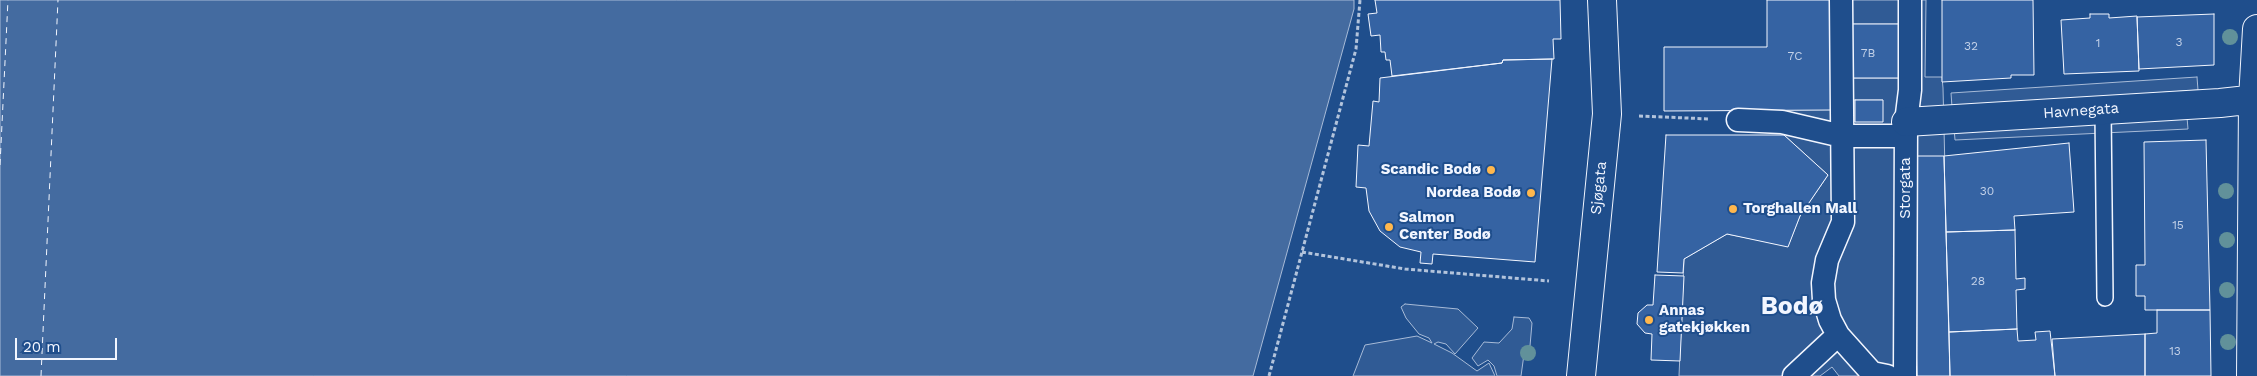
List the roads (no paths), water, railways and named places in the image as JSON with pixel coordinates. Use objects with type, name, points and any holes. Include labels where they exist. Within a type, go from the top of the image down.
[{"type":"street","name":"Sjøgata","points":[[1581,376],[1607,114],[1602,0]]},
{"type":"street","points":[[1841,0],[1843,222],[1827,260],[1823,283],[1824,300],[1830,320],[1838,335],[1872,373],[1887,376]]},
{"type":"street","name":"Storgata","points":[[1906,376],[1906,129],[1910,90],[1910,0]]},
{"type":"street","points":[[2251,376],[2257,29]]},
{"type":"street","name":"Havnegata","points":[[1906,129],[2104,110],[2255,99]]},
{"type":"street","points":[[1738,120],[1782,122],[1842,136],[1906,129]]},
{"type":"street","points":[[1794,376],[1838,335]]},
{"type":"lane","points":[[2104,110],[2105,298]]},
{"type":"place","name":"Scandic Bodø","points":[[1491,170]]},
{"type":"place","name":"Nordea Bodø","points":[[1531,193]]},
{"type":"place","name":"Torghallen Mall","points":[[1733,209]]},
{"type":"place","name":"Salmon Center Bodø","points":[[1389,227]]},
{"type":"place","name":"Annas gatekjøkken","points":[[1649,320]]},
{"type":"district","name":"Bodø","points":[[1792,307]]}]
